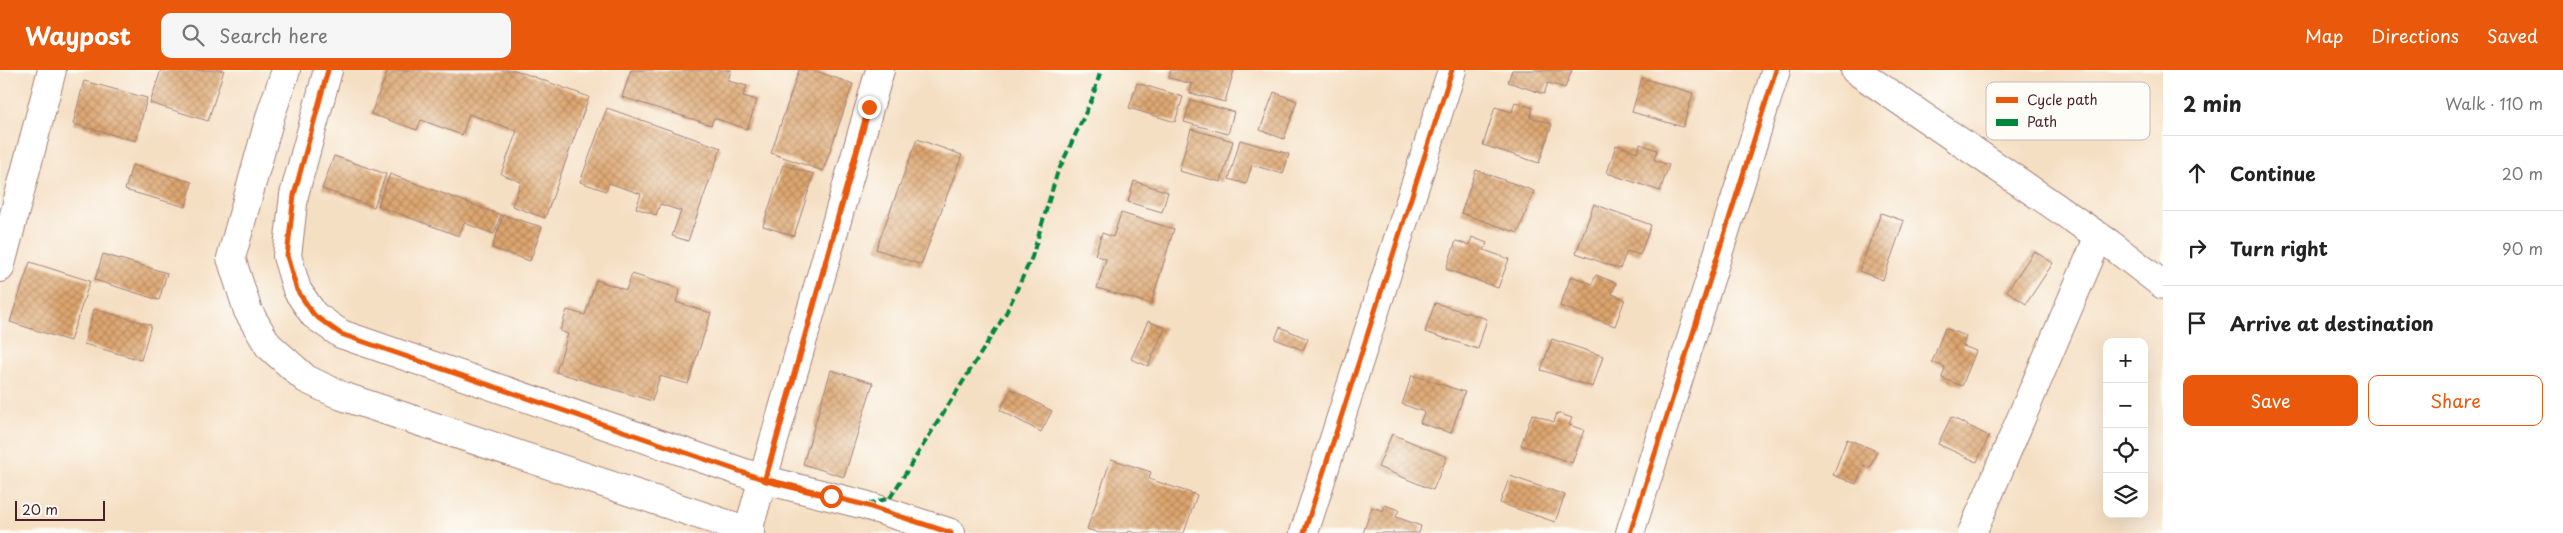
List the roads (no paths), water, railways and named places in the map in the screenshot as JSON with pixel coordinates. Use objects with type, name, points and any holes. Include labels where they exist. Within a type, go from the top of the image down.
[{"type":"street","points":[[0,268],[52,70]]},
{"type":"street","points":[[286,70],[271,114],[231,258],[248,311],[268,345],[282,360],[306,379],[342,396],[750,532],[880,70]]},
{"type":"street","points":[[328,70],[294,196],[287,256],[297,290],[314,315],[341,334],[765,480],[865,504],[951,533]]},
{"type":"street","points":[[1304,533],[1452,70]]},
{"type":"street","points":[[1630,533],[1776,70]]},
{"type":"street","points":[[1855,70],[2099,236],[2163,285]]},
{"type":"street","points":[[1972,533],[2099,236]]}]
